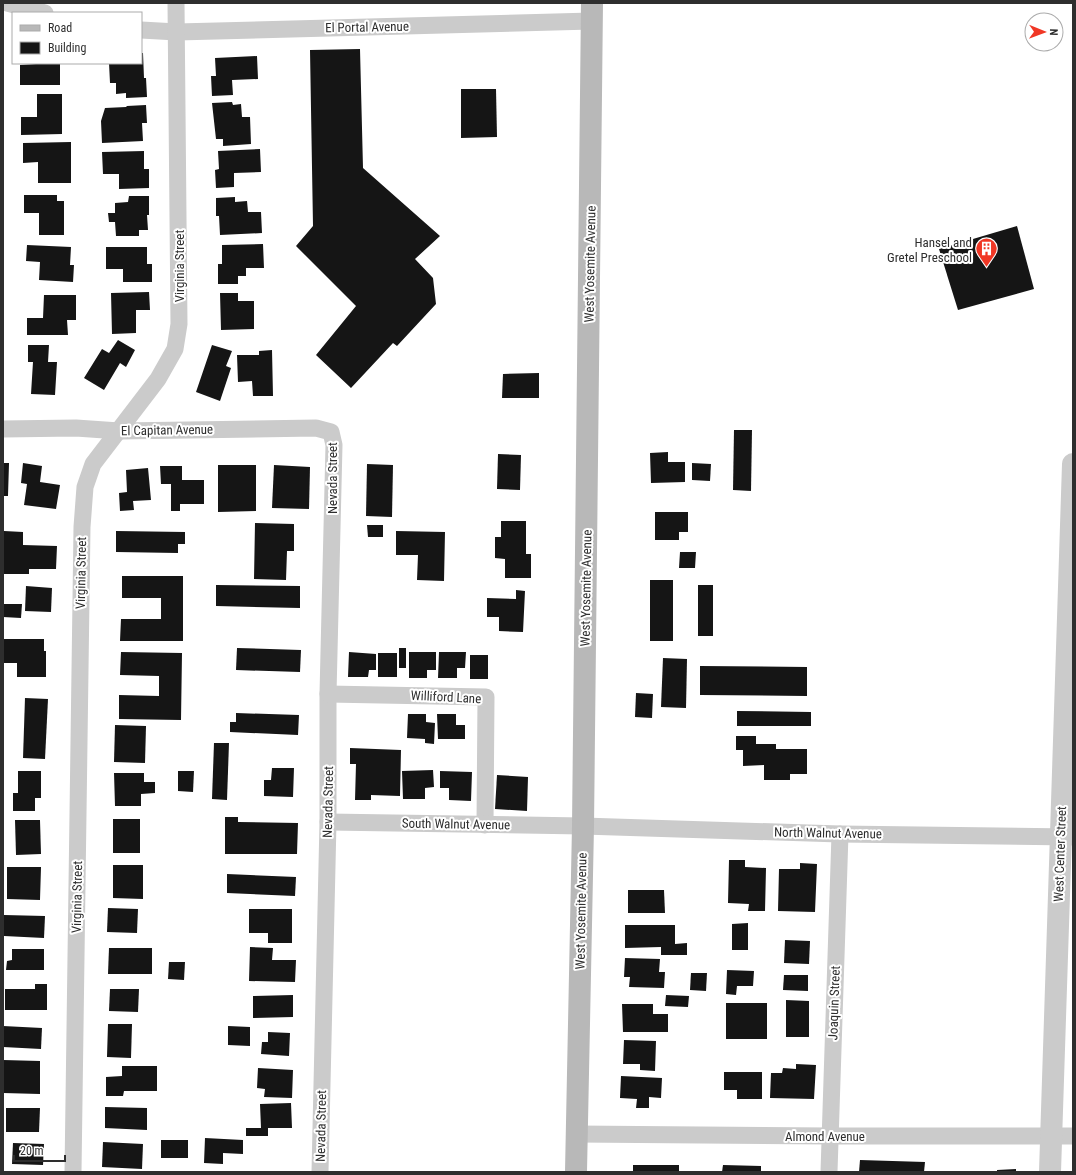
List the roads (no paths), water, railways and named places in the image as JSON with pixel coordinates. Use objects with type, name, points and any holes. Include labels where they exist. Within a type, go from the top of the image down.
[{"type":"main road","name":"West Yosemite Avenue","points":[[576,1172],[583,826],[592,12]]},
{"type":"street","points":[[7,3],[41,12]]},
{"type":"street","name":"Virginia Street","points":[[73,1172],[82,527],[85,487],[93,464],[158,379],[175,349],[179,324],[176,3]]},
{"type":"street","name":"El Portal Avenue","points":[[142,30],[177,32],[592,12]]},
{"type":"street","name":"El Capitan Avenue","points":[[3,429],[76,428],[119,431],[316,428],[331,432]]},
{"type":"street","name":"Nevada Street","points":[[320,1172],[328,822],[328,694],[334,445],[331,432]]},
{"type":"street","name":"West Center Street","points":[[1050,1172],[1067,837],[1073,464]]},
{"type":"street","name":"Williford Lane","points":[[328,694],[486,697],[485,825]]},
{"type":"street","name":"South Walnut Avenue","points":[[328,822],[583,826]]},
{"type":"street","name":"North Walnut Avenue","points":[[583,826],[840,834],[1067,837]]},
{"type":"street","name":"Joaquin Street","points":[[829,1172],[840,834]]},
{"type":"street","name":"Almond Avenue","points":[[576,1134],[1073,1136]]},
{"type":"place","name":"Hansel and Gretel Preschool","points":[[987,268]]}]
